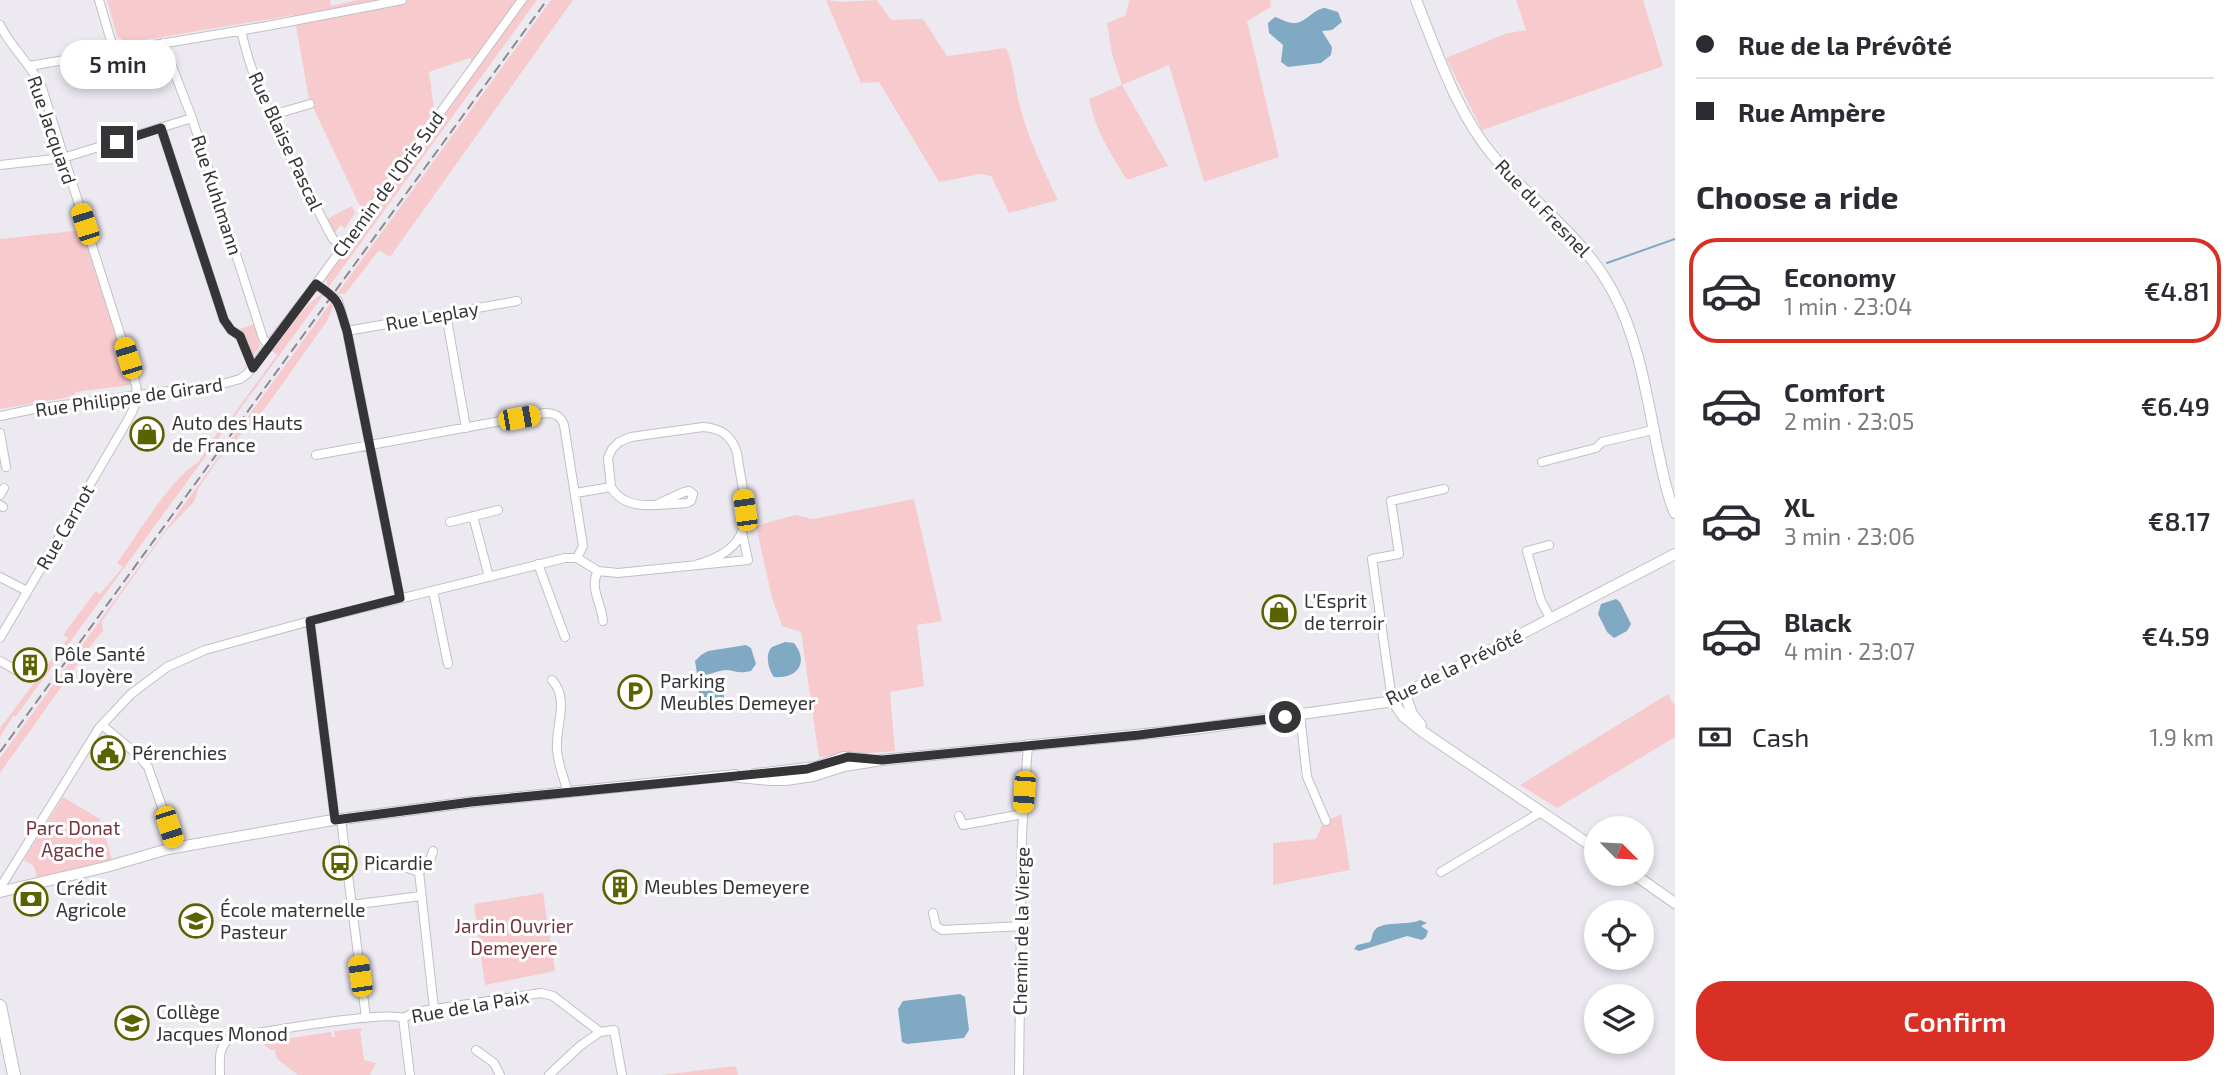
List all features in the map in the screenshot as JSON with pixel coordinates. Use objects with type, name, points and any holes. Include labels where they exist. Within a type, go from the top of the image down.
[{"type":"main road","points":[[0,1011],[14,1075]]},
{"type":"street","points":[[99,0],[114,51]]},
{"type":"street","points":[[29,66],[402,0]]},
{"type":"street","name":"Chemin de l'Oris Sud","points":[[253,368],[522,0]]},
{"type":"street","name":"Rue du Fresnel","points":[[1416,0],[1452,89],[1473,129],[1500,164],[1580,244],[1613,292],[1630,335],[1666,486],[1674,508]]},
{"type":"street","name":"Rue Jacquard","points":[[0,25],[42,88],[131,369],[137,396]]},
{"type":"street","name":"Rue Blaise Pascal","points":[[241,30],[253,72],[272,115],[328,230],[333,239],[343,247]]},
{"type":"street","name":"Rue Kuhlmann","points":[[163,43],[192,118],[263,338],[269,347]]},
{"type":"street","points":[[272,115],[310,104]]},
{"type":"street","points":[[0,165],[63,158],[192,118]]},
{"type":"street","points":[[161,128],[224,320],[231,330],[240,336],[253,368]]},
{"type":"street","points":[[316,284],[338,301],[347,331],[400,598]]},
{"type":"street","name":"Rue Leplay","points":[[347,331],[517,301]]},
{"type":"street","points":[[446,314],[466,428]]},
{"type":"street","name":"Rue Philippe de Girard","points":[[0,416],[233,382],[253,368]]},
{"type":"street","name":"Rue Carnot","points":[[0,638],[130,416],[137,396]]},
{"type":"street","points":[[120,398],[128,404],[130,416]]},
{"type":"street","points":[[316,455],[545,413],[557,415],[563,422],[576,492],[583,540],[578,558]]},
{"type":"street","points":[[660,503],[630,504],[619,497],[611,487],[608,457],[615,445],[623,439],[704,427],[716,429],[728,436],[736,449],[745,510],[742,532],[738,542],[728,552],[698,564]]},
{"type":"street","points":[[1542,462],[1596,448],[1602,442],[1653,430]]},
{"type":"street","points":[[0,433],[6,467]]},
{"type":"street","points":[[576,492],[611,487]]},
{"type":"street","points":[[1444,489],[1391,500],[1399,554],[1372,559],[1392,700],[1409,721],[1584,841]]},
{"type":"street","points":[[450,522],[498,510]]},
{"type":"street","points":[[472,516],[488,577]]},
{"type":"street","points":[[742,532],[748,559]]},
{"type":"street","points":[[1549,545],[1527,551],[1541,601],[1551,619]]},
{"type":"street","name":"Rue de la Prévôté","points":[[0,890],[102,868],[176,847],[338,819],[816,767],[848,757],[882,760],[1195,729],[1392,700],[1675,554]]},
{"type":"street","points":[[0,890],[102,725],[136,689],[174,663],[205,650],[310,621],[569,557],[578,558],[598,571],[618,573],[758,559]]},
{"type":"street","points":[[538,564],[565,637]]},
{"type":"street","points":[[598,571],[593,585],[603,621]]},
{"type":"street","points":[[0,577],[27,591]]},
{"type":"street","points":[[433,591],[448,664]]},
{"type":"street","points":[[310,621],[366,1018]]},
{"type":"street","points":[[0,661],[30,678]]},
{"type":"street","points":[[552,680],[561,699],[557,748],[568,792]]},
{"type":"street","points":[[1405,694],[1412,714],[1418,721],[1460,755]]},
{"type":"street","points":[[1300,715],[1307,777],[1325,821]]},
{"type":"street","points":[[102,725],[138,755],[148,767],[176,847]]},
{"type":"street","name":"Chemin de la Vierge","points":[[1019,1075],[1023,814],[1028,744]]},
{"type":"street","points":[[1441,872],[1541,811]]},
{"type":"street","points":[[959,816],[963,825],[1023,814]]},
{"type":"street","points":[[433,851],[430,861],[419,873],[434,1009]]},
{"type":"street","points":[[407,868],[419,873]]},
{"type":"street","points":[[1651,886],[1675,903]]},
{"type":"street","points":[[351,905],[421,896]]},
{"type":"street","points":[[933,914],[936,926],[942,930],[1022,926]]},
{"type":"street","name":"Rue de la Paix","points":[[220,1075],[221,1049],[232,1037],[366,1018],[394,1015],[403,1018],[415,1012],[545,993],[553,996],[600,1032]]},
{"type":"street","points":[[403,1018],[411,1075]]},
{"type":"street","points":[[550,1075],[580,1046],[600,1032],[614,1030],[622,1075]]},
{"type":"street","points":[[476,1050],[494,1063],[500,1075]]},
{"type":"green space","points":[[107,0],[330,0],[331,6],[357,0],[537,0],[328,288],[326,279],[367,221],[309,99],[294,15],[127,43],[117,36]],"holes":[[[470,58],[473,64],[436,112],[429,72]]]},
{"type":"green space","points":[[551,0],[573,0],[390,257],[379,250],[345,294],[337,294]]},
{"type":"green space","points":[[826,0],[877,0],[891,20],[923,19],[947,56],[1006,48],[1028,131],[1058,200],[1009,213],[991,176],[981,174],[939,182],[879,82],[861,83]]},
{"type":"green space","points":[[1129,0],[1270,0],[1271,7],[1247,21],[1279,157],[1204,182],[1169,65],[1122,85],[1112,54],[1107,23],[1126,15]]},
{"type":"green space","points":[[1516,0],[1643,0],[1663,66],[1482,130],[1446,58],[1505,34],[1526,30]]},
{"type":"green space","points":[[1122,85],[1168,166],[1127,180],[1104,141],[1089,99]]},
{"type":"green space","points":[[352,206],[355,213],[345,228],[340,225],[335,233],[327,219]]},
{"type":"green space","points":[[82,230],[131,385],[75,392],[75,396],[0,409],[0,239]]},
{"type":"green space","points":[[324,294],[0,737],[0,728],[68,638],[63,635],[96,591],[100,594],[123,567],[117,563],[155,508],[178,479],[198,463],[228,416],[231,418],[277,355],[272,351],[296,318],[318,296]]},
{"type":"green space","points":[[332,301],[333,307],[327,321],[266,407],[218,460],[199,487],[194,502],[166,531],[102,621],[103,631],[0,773],[0,758]]},
{"type":"green space","points":[[254,324],[260,346],[253,356],[250,355],[244,336],[238,330]]},
{"type":"green space","points":[[914,499],[942,621],[917,625],[924,686],[890,692],[895,751],[819,757],[801,632],[782,626],[772,598],[756,526],[795,515],[813,519]]},
{"type":"green space","points":[[1668,694],[1675,706],[1675,737],[1557,808],[1520,785]]},
{"type":"green space","name":"Parc Donat Agache","points":[[63,797],[100,819],[112,860],[37,878],[34,866],[24,860]]},
{"type":"green space","points":[[1341,814],[1350,870],[1273,885],[1273,843],[1316,839],[1323,823]]},
{"type":"green space","name":"Jardin Ouvrier Demeyere","points":[[543,893],[555,971],[485,985],[474,904]]},
{"type":"green space","points":[[361,1028],[364,1060],[376,1063],[370,1075],[298,1075],[277,1059],[275,1050],[265,1046],[264,1042],[331,1032],[332,1037],[335,1037],[334,1031]]},
{"type":"green space","points":[[736,1066],[738,1075],[661,1075]]},
{"type":"water","points":[[1325,8],[1338,12],[1342,22],[1332,30],[1322,31],[1332,47],[1331,55],[1321,63],[1288,67],[1281,62],[1283,45],[1269,33],[1268,23],[1275,17],[1298,23]]},
{"type":"water","points":[[1616,599],[1631,624],[1627,631],[1614,638],[1607,632],[1598,614],[1601,604]]},
{"type":"water","points":[[785,642],[794,643],[801,663],[795,672],[774,677],[769,667],[768,654],[772,647]]},
{"type":"water","points":[[746,645],[751,648],[756,664],[751,671],[727,670],[704,675],[697,673],[695,661],[708,651]]},
{"type":"water","points":[[716,679],[722,683],[724,697],[721,700],[704,702],[699,695],[700,685]]},
{"type":"water","points":[[1420,920],[1427,923],[1421,926],[1428,931],[1422,940],[1407,936],[1359,951],[1354,949],[1357,945],[1370,942],[1373,932],[1383,925]]},
{"type":"water","points":[[960,994],[965,997],[969,1030],[964,1038],[907,1044],[902,1042],[898,1009],[903,1001]]},
{"type":"waterway","points":[[1607,263],[1675,239]]},
{"type":"railway","points":[[0,752],[547,0]]},
{"type":"place","name":"Auto des Hauts de France","points":[[147,434]]},
{"type":"place","name":"L'Esprit de terroir","points":[[1279,612]]},
{"type":"place","name":"Pôle Santé La Joyère","points":[[30,665]]},
{"type":"place","name":"Parking Meubles Demeyer","points":[[635,692]]},
{"type":"place","name":"Pérenchies","points":[[108,753]]},
{"type":"place","name":"Picardie","points":[[340,863]]},
{"type":"place","name":"Meubles Demeyere","points":[[620,887]]},
{"type":"place","name":"Crédit Agricole","points":[[31,899]]},
{"type":"place","name":"École maternelle Pasteur","points":[[196,921]]},
{"type":"place","name":"Collège Jacques Monod","points":[[132,1023]]},
{"type":"route","points":[[117,142],[161,128],[224,320],[231,330],[240,336],[253,368],[316,284],[339,303],[347,331],[400,598],[310,621],[335,820],[471,802],[807,769],[848,757],[882,760],[1019,745],[1049,745],[1285,717]]}]
